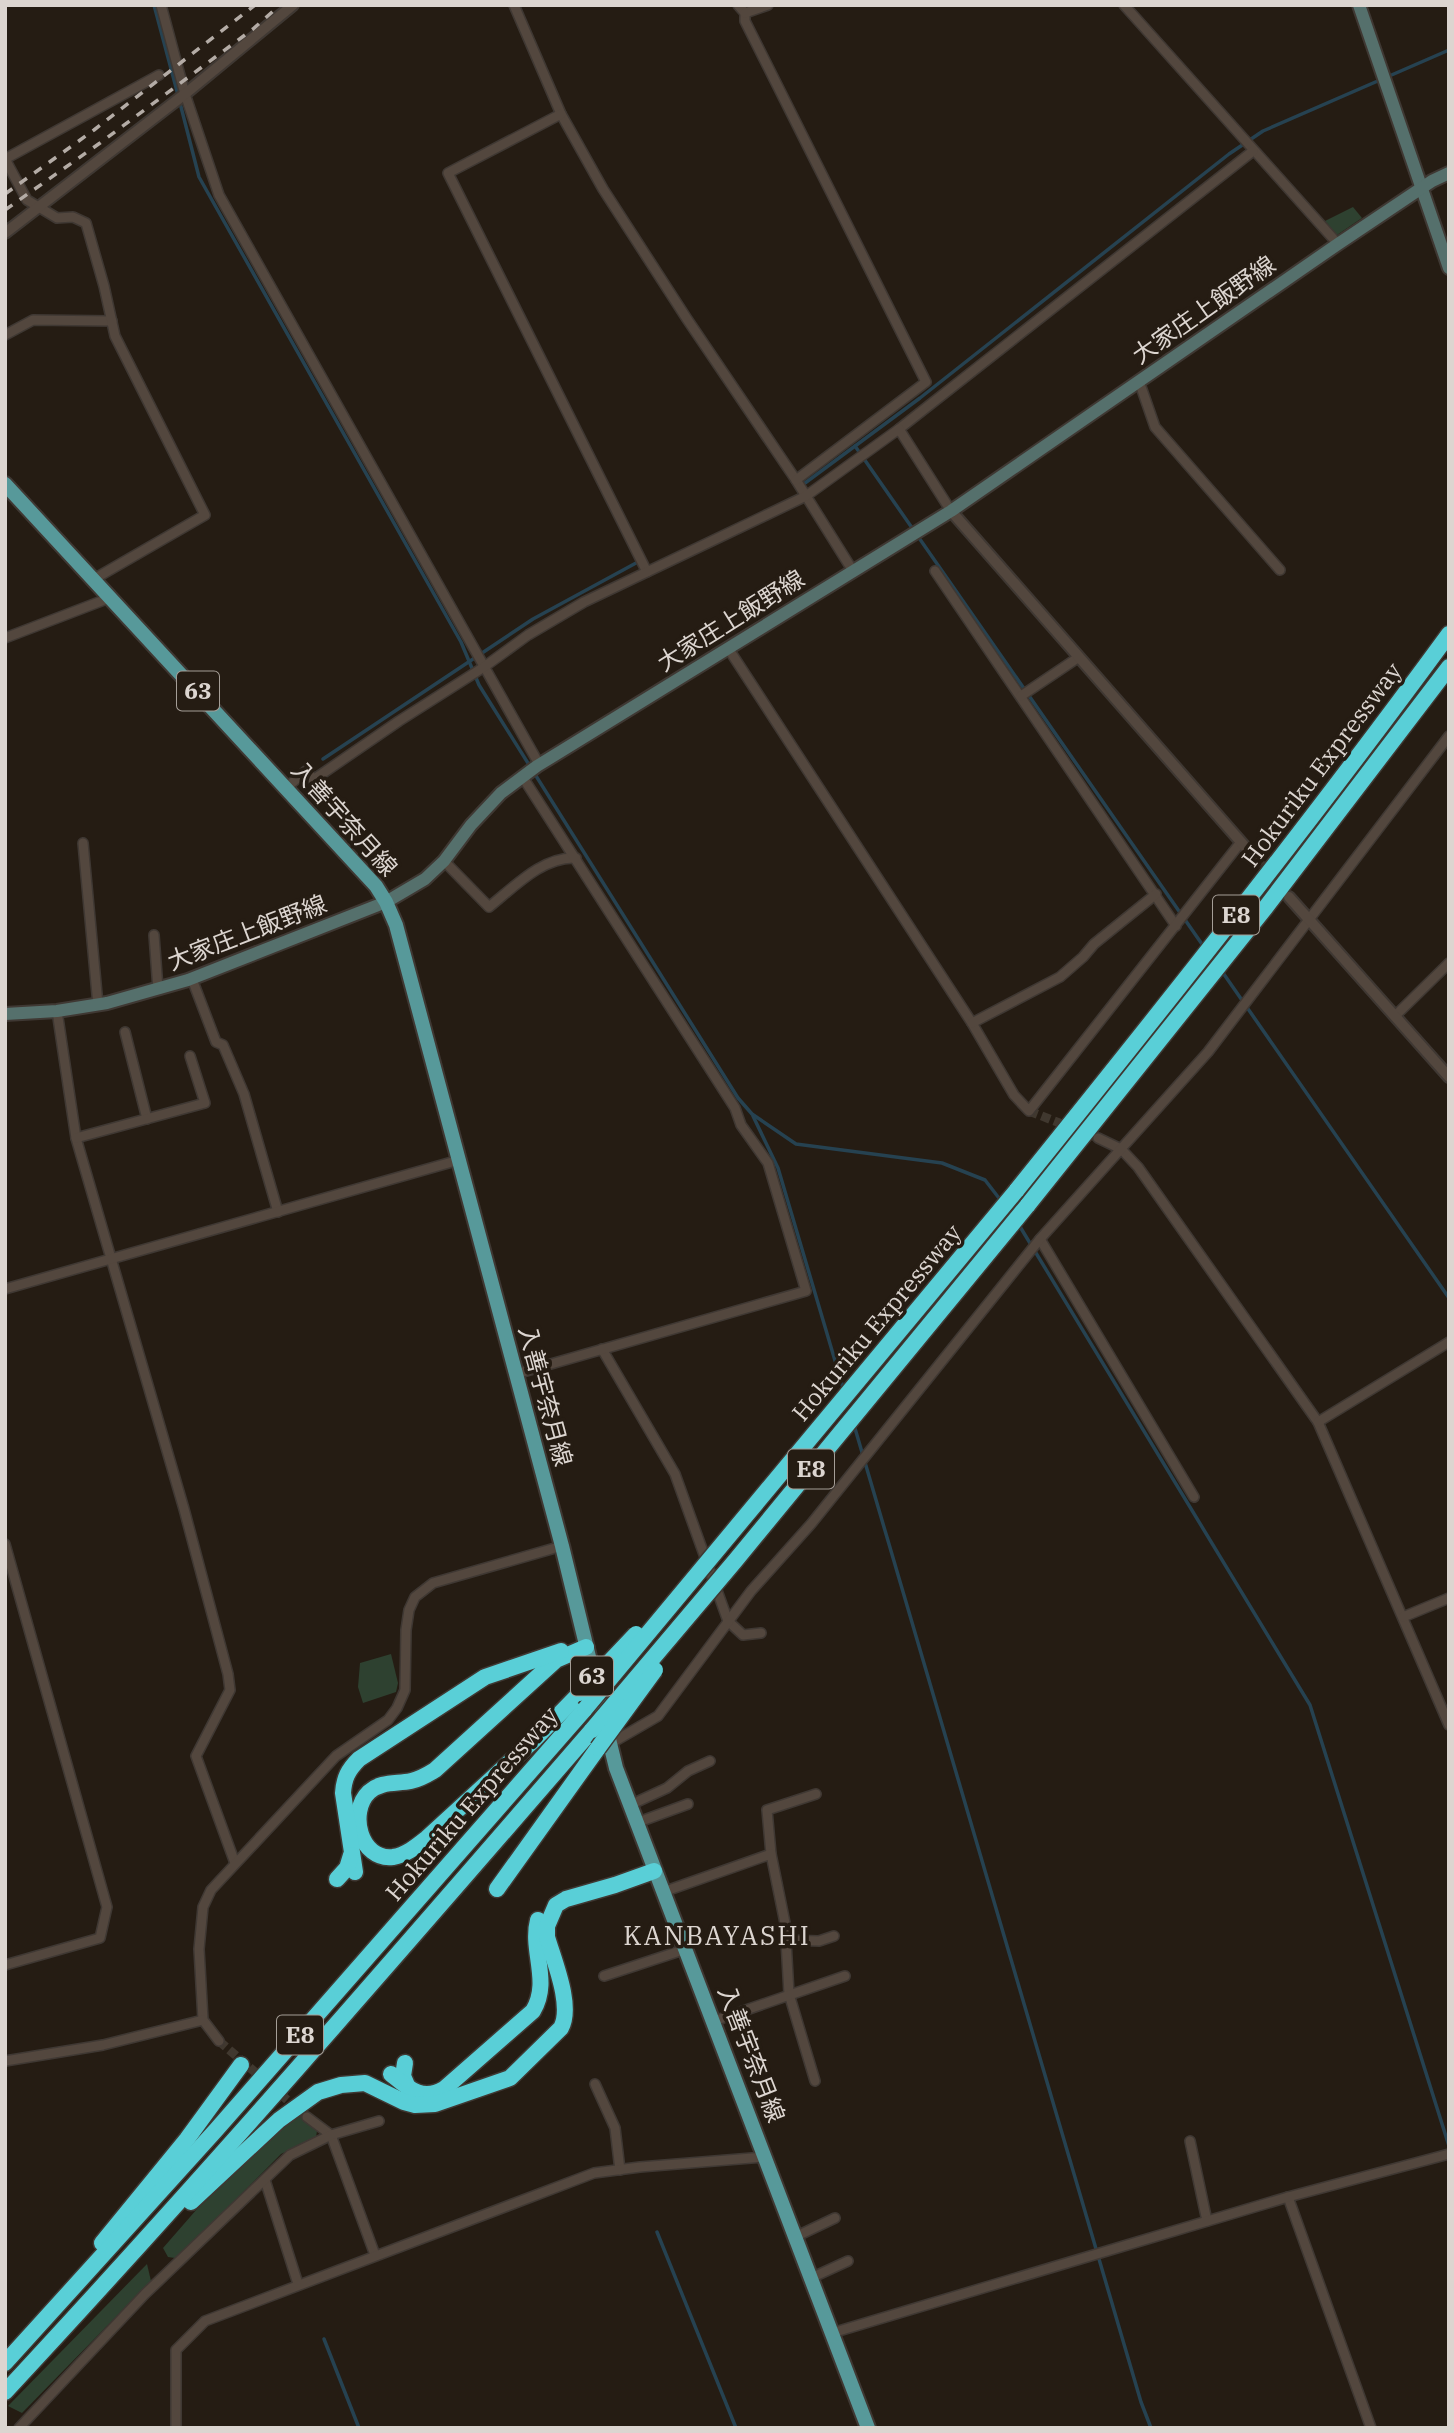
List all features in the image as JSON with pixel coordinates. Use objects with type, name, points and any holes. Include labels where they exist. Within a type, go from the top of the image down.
[{"type":"highway","name":"Hokuriku Expressway","points":[[8,2360],[216,2130],[585,1709],[727,1541],[1016,1191],[1255,891],[1449,634]]},
{"type":"highway","name":"Hokuriku Expressway","points":[[5,2392],[355,2003],[735,1561],[1027,1206],[1257,918],[1449,667]]},
{"type":"highway","points":[[586,1647],[556,1660],[436,1770],[423,1778],[377,1786],[368,1793],[359,1812],[367,1847],[373,1853],[393,1857],[412,1849],[427,1838],[535,1739],[686,1580],[727,1541]]},
{"type":"highway","points":[[497,1889],[735,1561]]},
{"type":"highway","points":[[355,1872],[343,1793],[348,1769],[359,1759],[485,1677],[553,1653],[586,1647]]},
{"type":"highway","points":[[337,1879],[347,1868],[352,1850]]},
{"type":"highway","points":[[49,2344],[88,2308],[193,2199],[306,2098],[341,2085],[365,2083],[404,2102],[425,2106],[500,2082],[518,2072],[565,2022],[566,2004],[547,1937],[550,1914],[556,1905],[566,1899],[654,1871]]},
{"type":"highway","points":[[391,2074],[410,2090],[426,2095],[444,2090],[533,2011],[539,2002],[542,1982],[537,1925],[546,1904],[566,1892],[654,1871]]},
{"type":"highway","points":[[405,2063],[403,2076],[410,2090]]},
{"type":"highway","points":[[8,2360],[187,2139],[241,2065]]},
{"type":"main road","points":[[1359,5],[1449,268]]},
{"type":"main road","name":"大家庄上飯野線","points":[[5,1014],[98,1005],[192,979],[386,902],[407,891],[444,861],[471,825],[501,793],[539,764],[951,511],[1338,244],[1449,173]]},
{"type":"main road","name":"入善宇奈月線","points":[[5,484],[376,886],[386,902],[396,925],[562,1546],[586,1647],[603,1746],[714,2021],[868,2428]]},
{"type":"street","points":[[161,5],[184,94],[219,195],[539,764]]},
{"type":"street","points":[[5,233],[184,94],[293,5]]},
{"type":"street","points":[[514,5],[561,114],[603,189],[796,480],[853,571]]},
{"type":"street","points":[[738,5],[745,13],[745,21],[926,382],[796,480]]},
{"type":"street","points":[[745,13],[768,5]]},
{"type":"street","points":[[1124,5],[1338,244]]},
{"type":"street","points":[[94,579],[205,515],[115,336],[86,223],[73,217],[57,218],[27,200],[5,159],[159,75]]},
{"type":"street","points":[[561,114],[447,173],[647,572]]},
{"type":"street","points":[[286,788],[307,770],[313,780],[485,667],[528,635],[584,602],[806,496],[899,429],[1253,151]]},
{"type":"street","points":[[5,335],[33,320],[112,321]]},
{"type":"street","points":[[1139,381],[1155,427],[1280,570]]},
{"type":"street","points":[[899,429],[951,511],[1255,858]]},
{"type":"street","points":[[934,571],[1177,926]]},
{"type":"street","points":[[5,638],[112,597]]},
{"type":"street","points":[[728,648],[972,1023],[1014,1095],[1029,1111],[1241,842]]},
{"type":"street","points":[[1021,696],[1079,657]]},
{"type":"street","points":[[603,1746],[659,1716],[751,1591],[811,1524],[1040,1239],[1208,1052],[1449,736]]},
{"type":"street","points":[[516,1374],[806,1291],[768,1163],[741,1125],[736,1108],[522,776]]},
{"type":"street","points":[[83,843],[98,1005]]},
{"type":"street","points":[[444,861],[489,906],[547,863],[563,857],[576,858]]},
{"type":"street","points":[[972,1023],[1060,977],[1094,944],[1156,894]]},
{"type":"street","points":[[1289,897],[1449,1077]]},
{"type":"street","points":[[154,935],[158,989]]},
{"type":"street","points":[[1395,1016],[1449,963]]},
{"type":"street","points":[[192,979],[216,1042],[223,1045],[244,1094],[278,1212]]},
{"type":"street","points":[[57,1011],[71,1119],[184,1509],[228,1674],[230,1690],[196,1756],[235,1863]]},
{"type":"street","points":[[125,1032],[147,1119]]},
{"type":"street","points":[[76,1138],[205,1103],[190,1056]]},
{"type":"street","points":[[1098,1138],[1121,1149],[1138,1167],[1318,1422],[1449,1725]]},
{"type":"street","points":[[5,1289],[458,1160]]},
{"type":"street","points":[[1040,1239],[1194,1497]]},
{"type":"street","points":[[1318,1422],[1449,1342]]},
{"type":"street","points":[[602,1349],[676,1474],[728,1621],[743,1635],[761,1633]]},
{"type":"street","points":[[5,1544],[107,1907],[100,1938],[5,1965]]},
{"type":"street","points":[[219,2041],[202,2020],[199,1949],[203,1907],[211,1890],[336,1756],[388,1720],[405,1690],[406,1630],[409,1610],[415,1597],[433,1583],[562,1546]]},
{"type":"street","points":[[1403,1617],[1449,1598]]},
{"type":"street","points":[[629,1805],[667,1788],[688,1771],[710,1761]]},
{"type":"street","points":[[815,2081],[789,1994],[785,1923],[771,1854],[767,1810],[816,1794]]},
{"type":"street","points":[[636,1823],[688,1804]]},
{"type":"street","points":[[663,1892],[771,1854]]},
{"type":"street","points":[[786,1940],[819,1941],[834,1936]]},
{"type":"street","points":[[604,1976],[686,1950]]},
{"type":"street","points":[[714,2021],[845,1976]]},
{"type":"street","points":[[5,2061],[103,2045],[202,2020]]},
{"type":"street","points":[[596,2084],[615,2128],[620,2169]]},
{"type":"street","points":[[307,2117],[331,2135],[375,2255]]},
{"type":"street","points":[[19,2428],[145,2294],[290,2155],[331,2135],[379,2121]]},
{"type":"street","points":[[1189,2141],[1207,2221]]},
{"type":"street","points":[[832,2333],[1288,2197],[1449,2154]]},
{"type":"street","points":[[176,2428],[176,2350],[205,2321],[594,2173],[765,2157]]},
{"type":"street","points":[[265,2180],[298,2284]]},
{"type":"street","points":[[1288,2197],[1371,2428]]},
{"type":"street","points":[[795,2237],[835,2218]]},
{"type":"street","points":[[811,2278],[848,2261]]},
{"type":"green space","points":[[1353,207],[1362,218],[1337,235],[1325,221]]},
{"type":"green space","points":[[391,1654],[398,1683],[396,1692],[363,1703],[358,1687],[360,1663]]},
{"type":"green space","points":[[298,2114],[317,2131],[316,2137],[281,2154],[184,2252],[175,2258],[168,2257],[163,2248],[197,2209]]},
{"type":"green space","points":[[147,2264],[151,2281],[22,2413],[8,2406]]},
{"type":"waterway","points":[[154,5],[178,95]]},
{"type":"waterway","points":[[805,483],[920,398],[1229,154],[1263,131],[1449,50]]},
{"type":"waterway","points":[[180,103],[199,177],[461,642],[479,685],[738,1098],[752,1114],[796,1144],[942,1163],[985,1180],[1002,1202]]},
{"type":"waterway","points":[[855,446],[1204,947]]},
{"type":"waterway","points":[[323,759],[533,619],[636,563]]},
{"type":"waterway","points":[[1221,970],[1449,1298]]},
{"type":"waterway","points":[[753,1116],[778,1168],[844,1391]]},
{"type":"waterway","points":[[1019,1225],[1310,1705],[1449,2146]]},
{"type":"waterway","points":[[854,1425],[1141,2402],[1151,2428]]},
{"type":"waterway","points":[[657,2232],[736,2428]]},
{"type":"waterway","points":[[324,2339],[359,2428]]},
{"type":"tunnel","points":[[1255,858],[1285,892]]},
{"type":"tunnel","points":[[1029,1111],[1098,1138]]},
{"type":"tunnel","points":[[219,2041],[307,2117]]},
{"type":"railway","points":[[5,194],[94,130],[255,5]]},
{"type":"railway","points":[[5,210],[253,29],[280,5]]},
{"type":"district","name":"KANBAYASHI","points":[[717,1936]]}]
